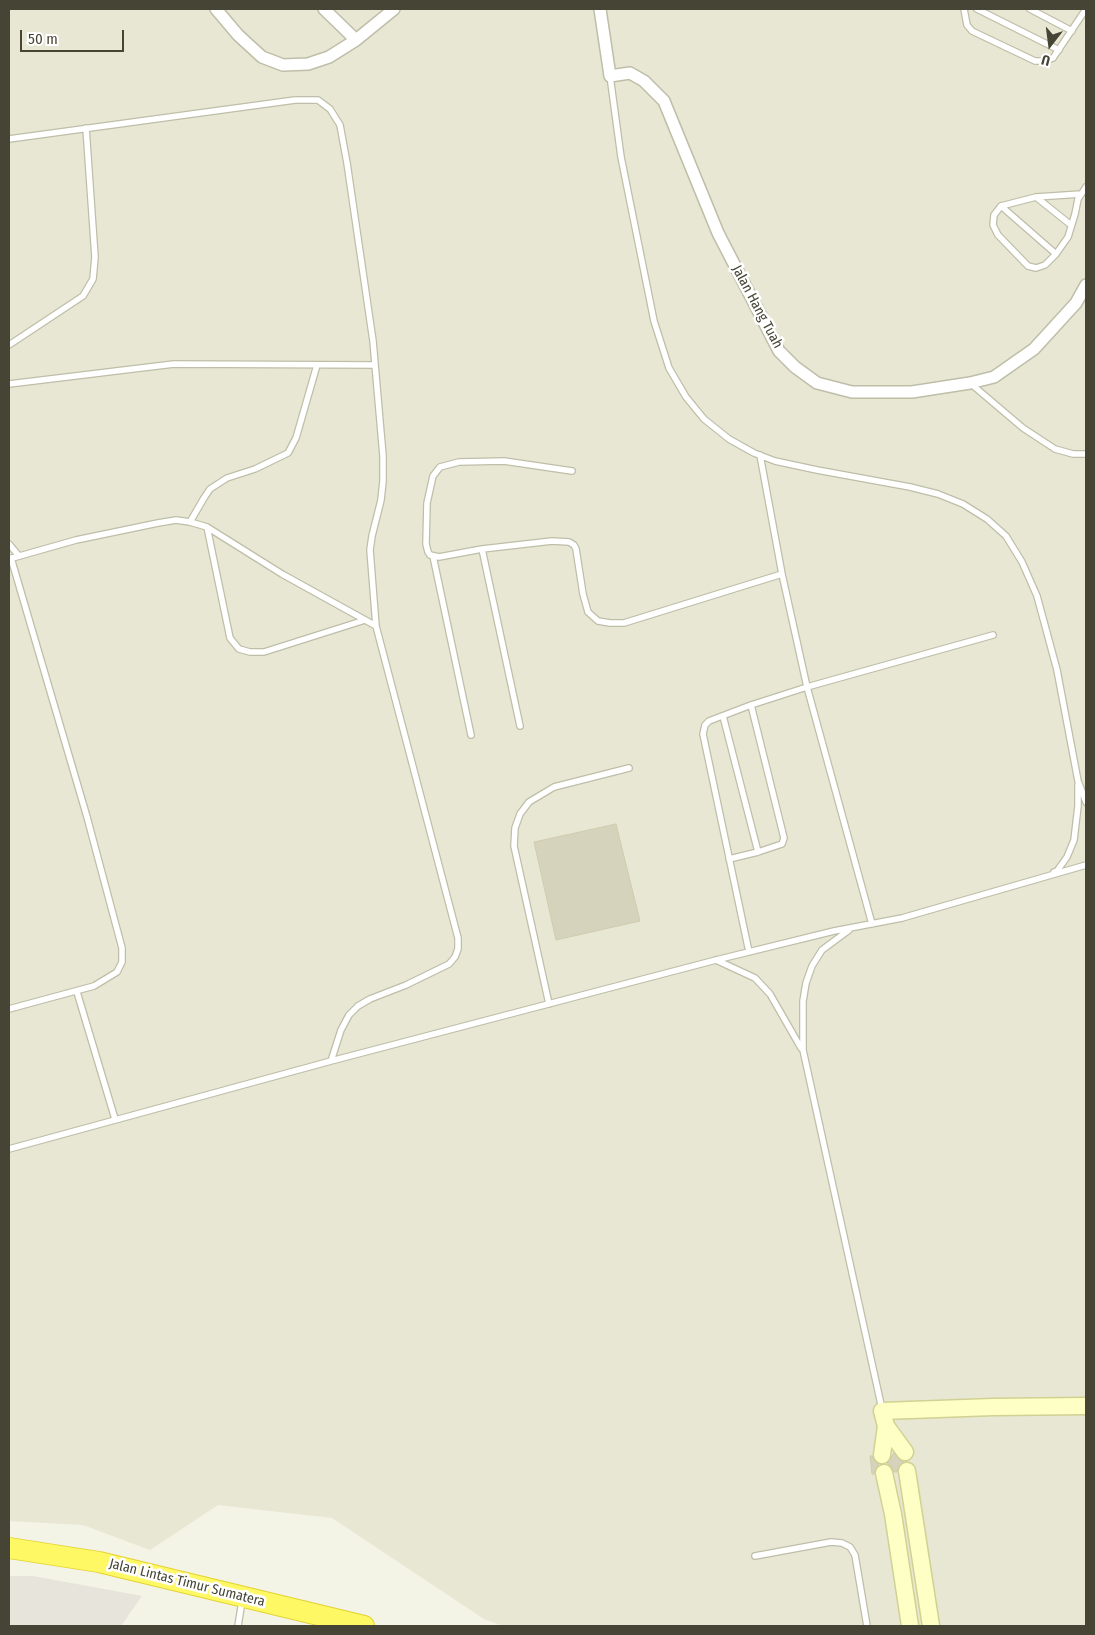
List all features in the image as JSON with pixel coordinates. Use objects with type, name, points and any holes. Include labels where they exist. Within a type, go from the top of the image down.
[{"type":"highway","name":"Jalan Lintas Timur Sumatera","points":[[9,1548],[99,1562],[243,1597],[337,1623],[364,1626]]},
{"type":"street","points":[[216,9],[238,35],[262,57],[283,65],[308,64],[329,57],[356,40],[394,9]]},
{"type":"street","points":[[324,9],[356,40]]},
{"type":"street","points":[[600,9],[610,76]]},
{"type":"street","name":"Jalan Hang Tuah","points":[[610,76],[630,73],[644,81],[664,101],[718,233],[779,351],[795,367],[817,383],[852,392],[912,392],[970,383],[994,376],[1034,349],[1076,303],[1086,285]]},
{"type":"street","points":[[884,1419],[993,1407],[1086,1406]]},
{"type":"street","points":[[884,1419],[905,1452]]},
{"type":"street","points":[[882,1455],[884,1419]]},
{"type":"street","points":[[907,1471],[931,1626]]},
{"type":"street","points":[[884,1473],[910,1626]]},
{"type":"street","points":[[896,1538],[917,1534]]},
{"type":"lane","points":[[964,9],[967,25],[972,31],[1035,61],[1045,61],[1053,58],[1086,9]]},
{"type":"lane","points":[[977,9],[1059,50]]},
{"type":"lane","points":[[1030,9],[1072,31]]},
{"type":"lane","points":[[610,76],[621,157],[654,321],[670,368],[686,397],[704,419],[729,439],[760,455],[817,470],[938,494],[963,504],[979,514],[1006,536],[1022,562],[1037,596],[1057,670],[1078,781],[1086,802]]},
{"type":"lane","points":[[9,139],[295,100],[318,100],[330,109],[340,125],[375,365],[384,456],[383,481],[370,550],[376,626],[458,938],[458,949],[455,957],[449,964],[358,1006],[349,1015],[340,1030],[331,1061]]},
{"type":"lane","points":[[9,345],[83,296],[93,279],[95,257],[86,128]]},
{"type":"lane","points":[[1081,194],[1036,197],[1001,206],[994,215],[993,225],[998,234],[1028,266],[1036,268],[1045,265],[1056,254],[1068,237],[1078,199],[1086,187]]},
{"type":"lane","points":[[1036,197],[1071,226]]},
{"type":"lane","points":[[1001,206],[1056,254]]},
{"type":"lane","points":[[9,384],[174,364],[375,365]]},
{"type":"lane","points":[[190,522],[210,489],[227,478],[255,469],[288,453],[296,438],[317,365]]},
{"type":"lane","points":[[970,383],[1023,428],[1055,449],[1073,454],[1086,454]]},
{"type":"lane","points":[[760,455],[782,574],[807,687],[872,924]]},
{"type":"lane","points":[[572,471],[504,461],[459,462],[440,467],[433,476],[427,503],[426,544],[430,555],[439,557],[482,549],[552,541],[569,542],[576,549],[583,594],[588,612],[598,621],[610,623],[624,623],[782,574]]},
{"type":"lane","points":[[9,1009],[94,986],[117,972],[122,962],[122,948],[87,817],[10,558],[76,540],[158,523],[176,520],[190,522],[207,527],[282,574],[376,626]]},
{"type":"lane","points":[[207,527],[230,638],[239,649],[250,652],[264,652],[366,620]]},
{"type":"lane","points":[[9,544],[19,556]]},
{"type":"lane","points":[[482,549],[520,726]]},
{"type":"lane","points":[[433,556],[471,736]]},
{"type":"lane","points":[[749,952],[703,734],[705,725],[709,721],[751,705],[807,687],[993,635]]},
{"type":"lane","points":[[729,859],[782,844],[784,838],[751,705]]},
{"type":"lane","points":[[723,716],[758,852]]},
{"type":"lane","points":[[549,1004],[514,846],[515,828],[520,814],[529,802],[554,787],[629,768]]},
{"type":"lane","points":[[1038,879],[1057,871],[1067,858],[1074,840],[1078,806],[1078,781]]},
{"type":"lane","points":[[9,1149],[331,1061],[716,960],[902,918],[1086,865]]},
{"type":"lane","points":[[851,928],[822,950],[812,966],[806,983],[803,1001],[802,1050],[884,1419]]},
{"type":"lane","points":[[716,960],[755,978],[770,994],[802,1050]]},
{"type":"lane","points":[[77,992],[115,1120]]},
{"type":"lane","points":[[755,1556],[831,1542],[842,1543],[850,1547],[855,1555],[867,1626]]},
{"type":"lane","points":[[238,1626],[243,1597]]},
{"type":"shaded area","points":[[9,9],[1086,9],[1086,1626],[503,1626],[484,1619],[332,1518],[218,1505],[150,1550],[83,1525],[9,1521]]},
{"type":"shaded area","points":[[9,1576],[33,1576],[142,1596],[121,1626],[9,1626]]},
{"type":"building","points":[[616,824],[640,921],[556,940],[534,842]]},
{"type":"building","points":[[894,1453],[904,1462],[898,1467],[897,1472],[894,1472],[887,1463]]},
{"type":"building","points":[[870,1456],[879,1464],[874,1474],[872,1474]]}]
